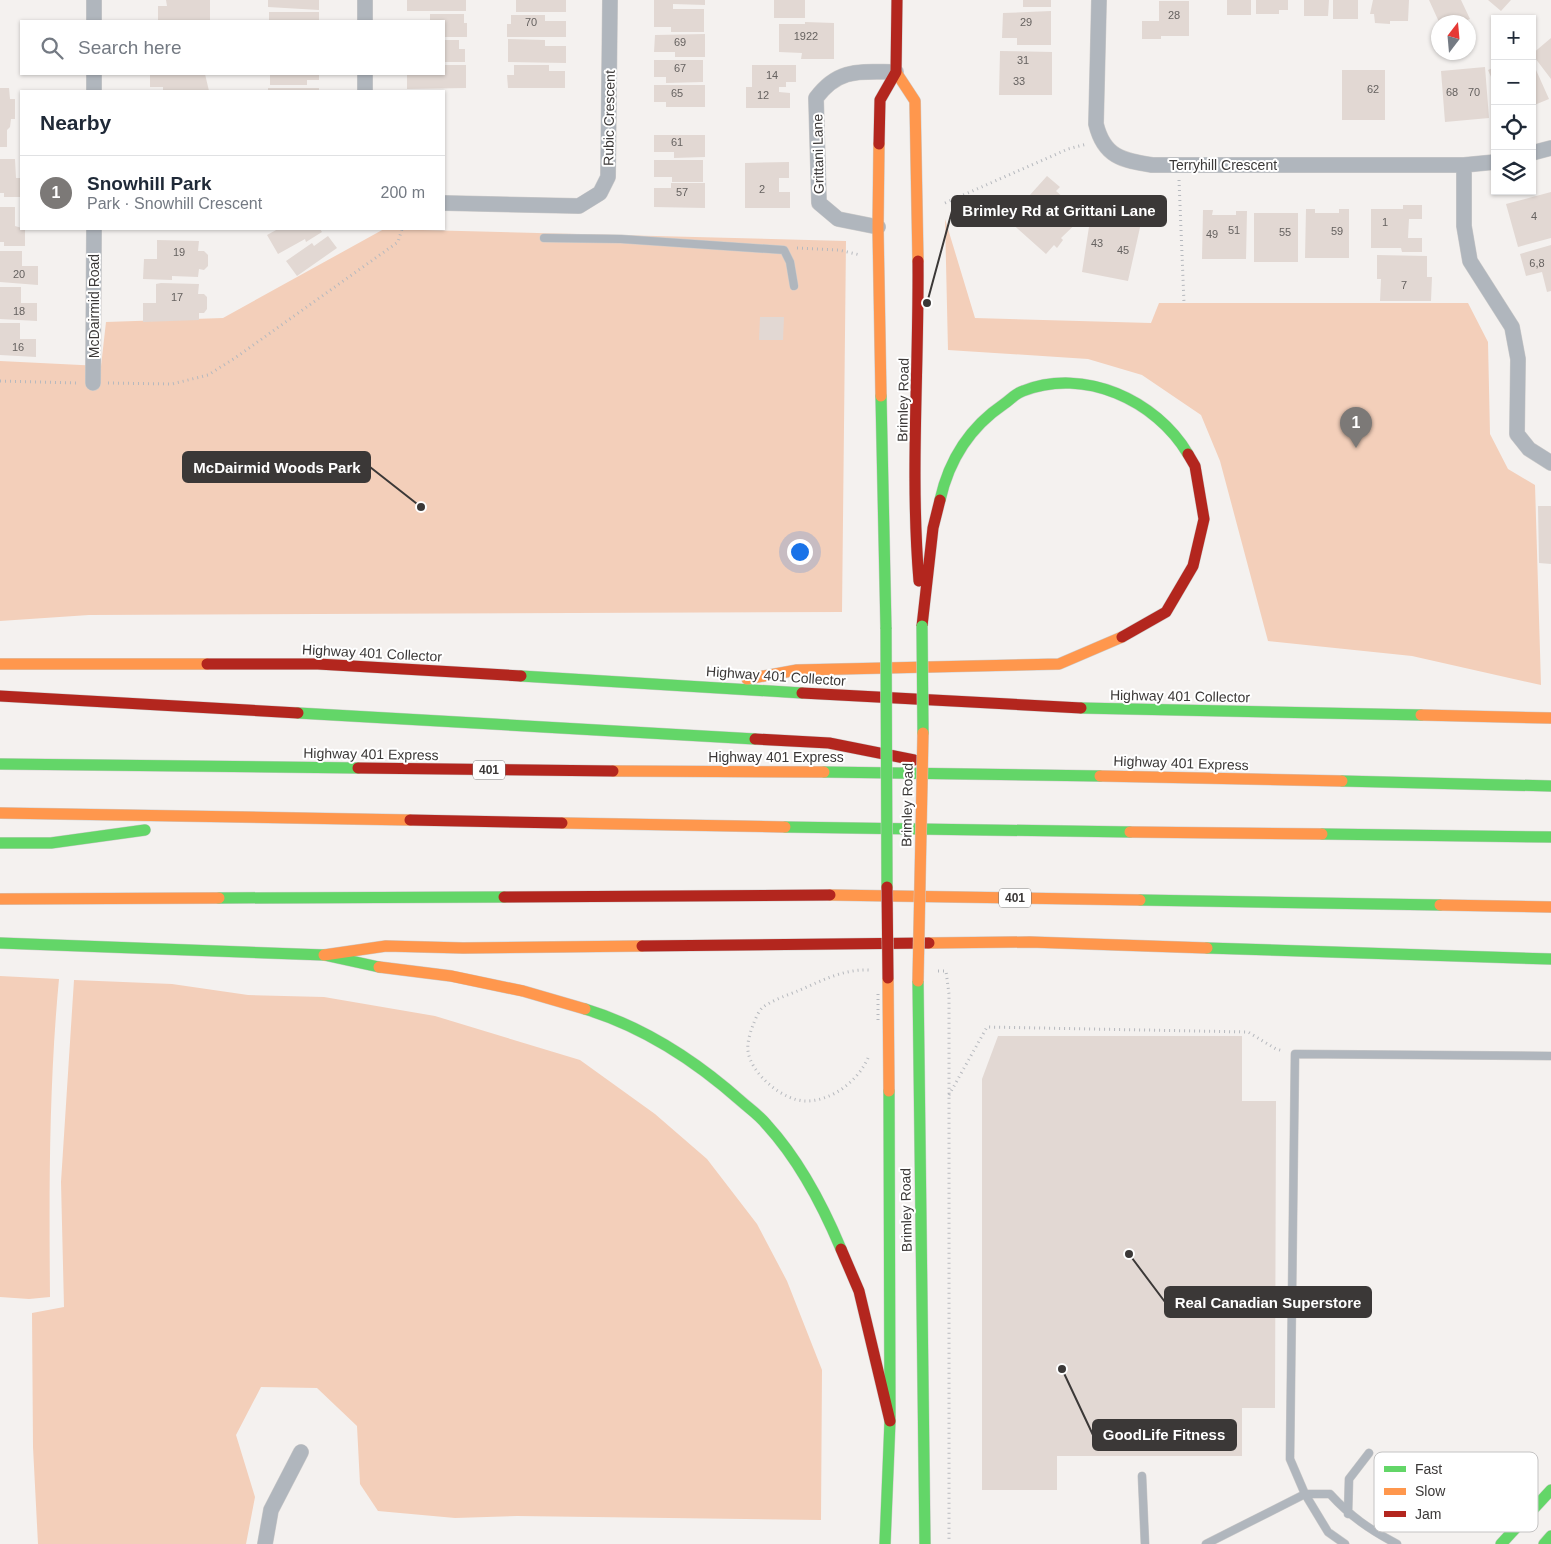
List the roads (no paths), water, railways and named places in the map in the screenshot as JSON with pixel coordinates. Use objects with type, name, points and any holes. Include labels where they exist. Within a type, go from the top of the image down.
[{"type":"main road","name":"Brimley Road","points":[[885,1544],[890,1421],[888,978],[886,629],[878,228],[880,100],[896,72],[897,0]]},
{"type":"main road","name":"Brimley Road","points":[[896,72],[915,101],[920,342],[915,533],[922,626],[923,768],[918,982],[925,1544]]},
{"type":"main road","points":[[701,686],[797,670],[1059,664],[1113,642],[1166,612],[1192,566],[1204,519],[1195,466],[1180,439],[1146,409],[1109,389],[1061,382],[1022,390],[992,412],[962,444],[945,477],[933,528],[922,626]]},
{"type":"main road","name":"Highway 401 Collector","points":[[0,664],[318,664],[912,700],[1113,709],[1551,718]]},
{"type":"main road","points":[[0,696],[830,743],[979,772]]},
{"type":"main road","name":"Highway 401 Express","points":[[0,764],[601,772],[979,772],[1551,786]]},
{"type":"main road","points":[[0,813],[1551,837]]},
{"type":"main road","points":[[0,843],[51,842],[228,818]]},
{"type":"main road","name":"401","points":[[0,899],[842,895],[1551,907]]},
{"type":"main road","points":[[324,956],[386,946],[463,948],[1030,942],[1551,959]]},
{"type":"main road","points":[[0,943],[324,956],[385,968],[451,976],[523,992],[590,1011],[651,1036],[713,1076],[768,1124],[795,1162],[830,1222],[859,1290],[890,1421]]},
{"type":"main road","points":[[1538,1504],[1551,1490]]},
{"type":"main road","points":[[1501,1544],[1512,1532]]},
{"type":"main road","points":[[1544,1544],[1551,1536]]},
{"type":"street","points":[[94,0],[94,20]]},
{"type":"street","points":[[365,0],[365,20]]},
{"type":"street","name":"Rubic Crescent","points":[[445,203],[579,206],[600,193],[608,177],[610,0]]},
{"type":"street","name":"Terryhill Crescent","points":[[1099,0],[1096,124],[1100,140],[1120,158],[1152,165],[1464,165],[1491,162]]},
{"type":"street","name":"Grittani Lane","points":[[878,228],[838,219],[819,203],[816,98],[826,84],[845,74],[856,72],[896,72]]},
{"type":"street","points":[[94,75],[94,90]]},
{"type":"street","points":[[365,75],[365,90]]},
{"type":"street","points":[[1536,152],[1551,148]]},
{"type":"street","points":[[1464,165],[1464,226],[1470,261],[1503,309],[1512,326],[1518,359],[1517,434],[1529,449],[1551,463]]},
{"type":"street","name":"McDairmid Road","points":[[94,230],[94,383]]},
{"type":"street","points":[[265,1544],[271,1510],[301,1452]]},
{"type":"lane","points":[[544,238],[621,239],[784,250],[790,262],[794,286]]},
{"type":"lane","points":[[1345,1544],[1328,1532],[1305,1494],[1290,1460],[1295,1054],[1551,1056]]},
{"type":"lane","points":[[1348,1514],[1349,1479],[1369,1453]]},
{"type":"lane","points":[[1142,1476],[1145,1544]]},
{"type":"lane","points":[[1206,1544],[1305,1494],[1330,1494],[1348,1514],[1369,1530],[1396,1544]]},
{"type":"place","name":"Brimley Rd at Grittani Lane","points":[[927,303]]},
{"type":"place","name":"Snowhill Park","points":[[1356,448]]},
{"type":"place","name":"McDairmid Woods Park","points":[[421,507]]},
{"type":"place","name":"Real Canadian Superstore","points":[[1129,1254]]},
{"type":"place","name":"GoodLife Fitness","points":[[1062,1369]]}]
